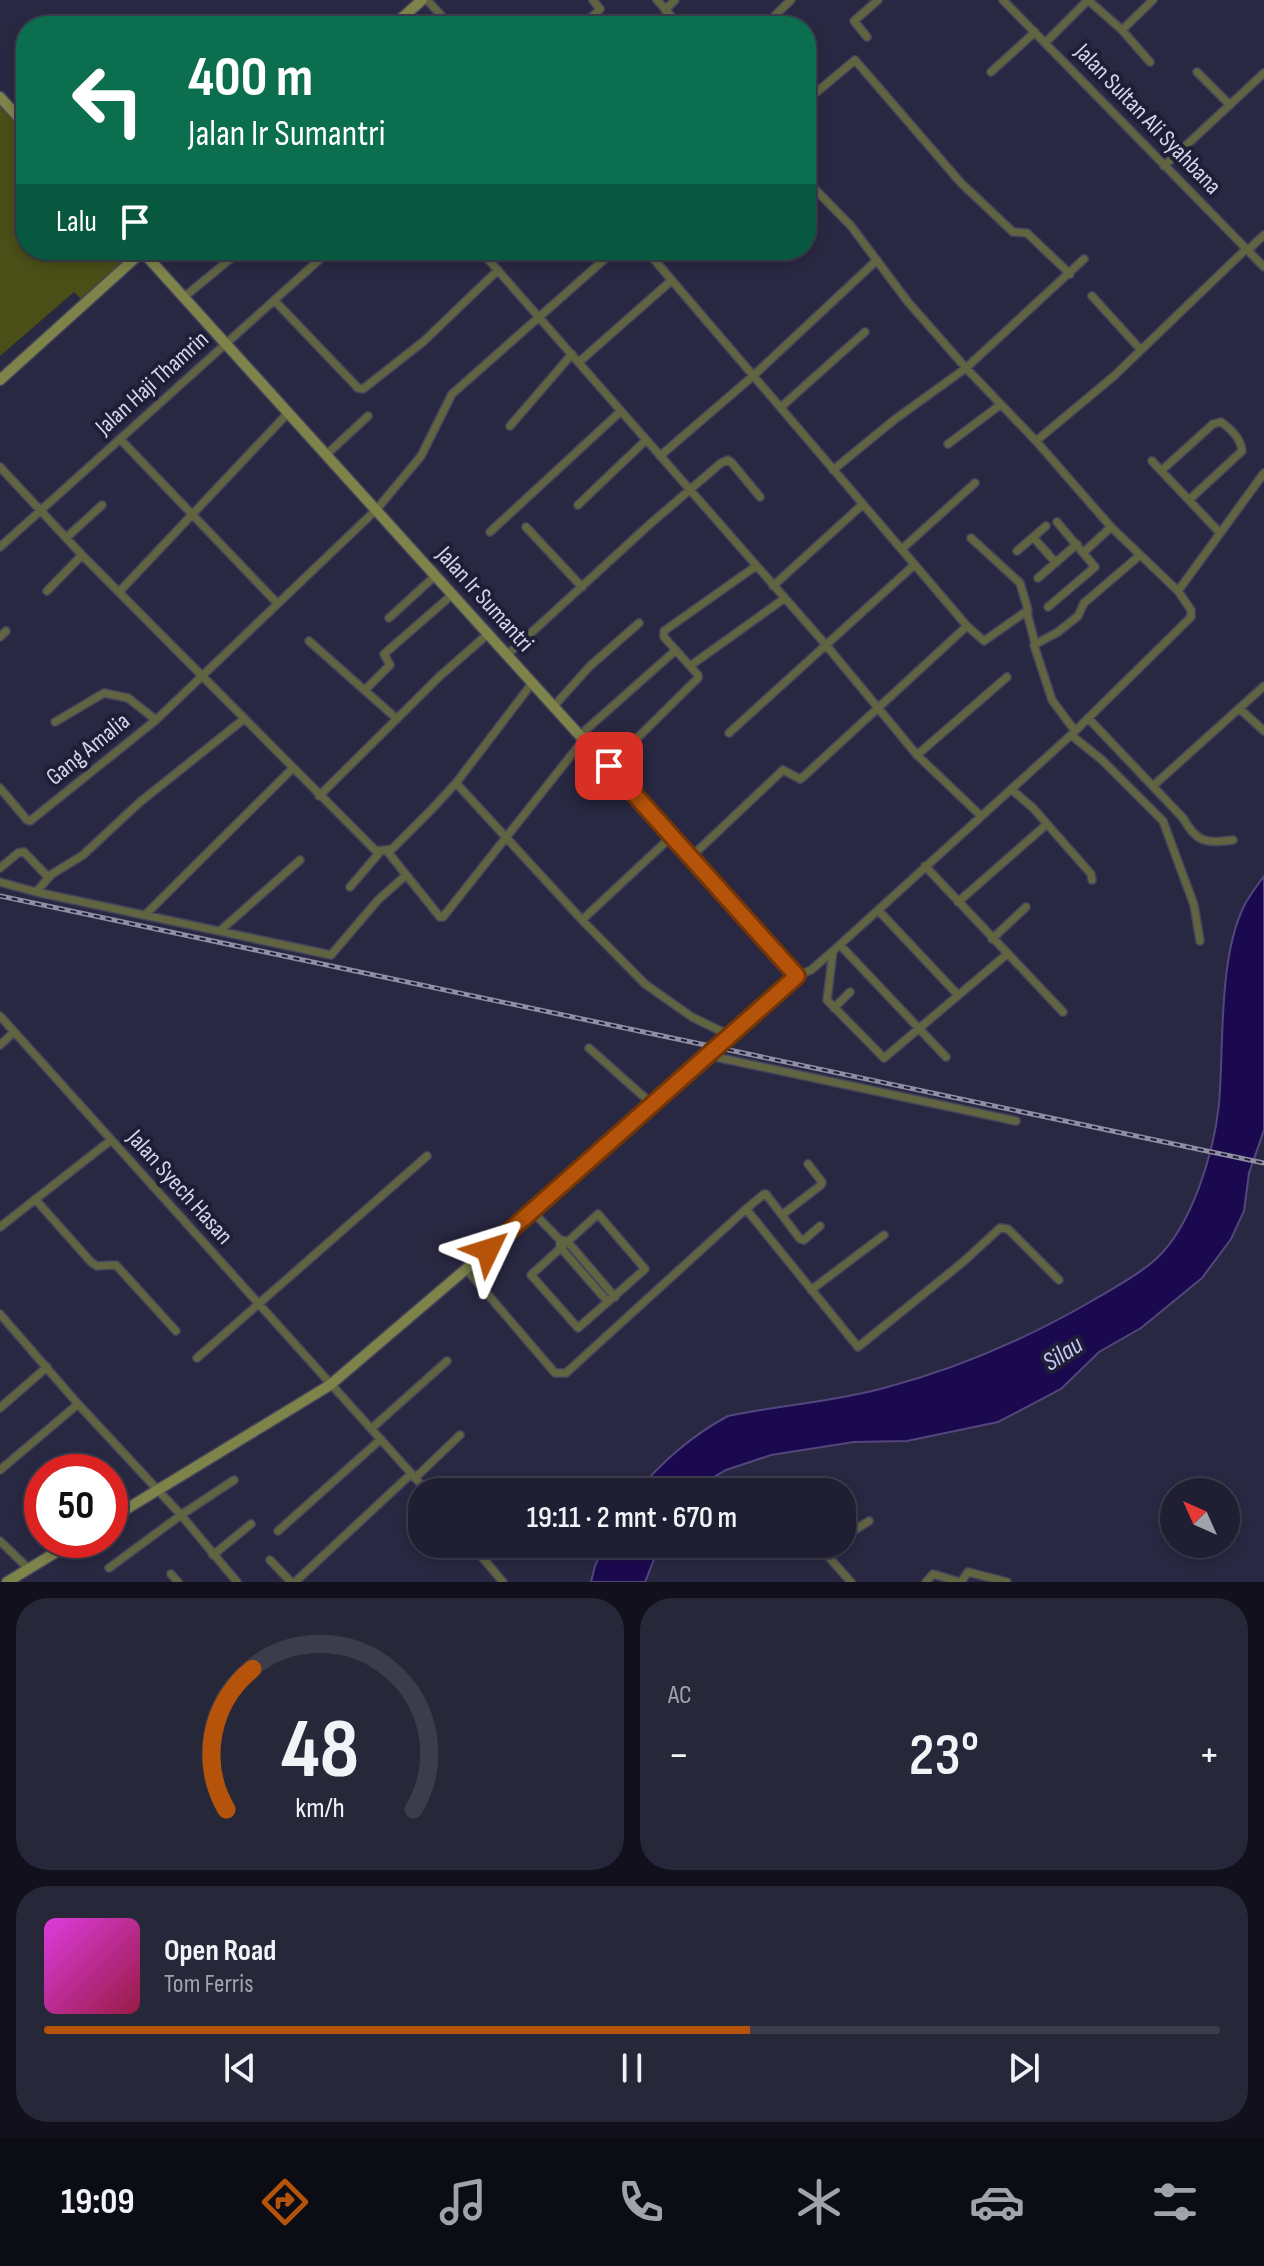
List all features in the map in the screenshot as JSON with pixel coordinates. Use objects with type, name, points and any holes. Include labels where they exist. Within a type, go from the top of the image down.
[{"type":"main road","points":[[405,16],[424,0]]},
{"type":"main road","points":[[0,97],[16,115]]},
{"type":"main road","points":[[0,380],[131,260]]},
{"type":"main road","name":"Jalan Ir Sumantri","points":[[151,260],[797,976]]},
{"type":"main road","points":[[128,1508],[330,1385],[797,976]]},
{"type":"main road","points":[[7,1582],[47,1558]]},
{"type":"street","points":[[424,0],[441,16]]},
{"type":"street","points":[[593,0],[600,9],[593,16]]},
{"type":"street","points":[[657,0],[671,16]]},
{"type":"street","points":[[665,10],[675,0]]},
{"type":"street","points":[[774,16],[791,0]]},
{"type":"street","points":[[867,37],[854,21],[878,0]]},
{"type":"street","name":"Jalan Sultan Ali Syahbana","points":[[1003,0],[1264,267]]},
{"type":"street","points":[[1045,43],[1088,0],[1122,30],[1150,62]]},
{"type":"street","points":[[1122,30],[1153,0]]},
{"type":"street","points":[[991,72],[1035,32]]},
{"type":"street","points":[[816,93],[855,60],[961,183],[1013,232],[1028,233],[1070,274]]},
{"type":"street","points":[[1197,72],[1230,105]]},
{"type":"street","points":[[1164,166],[1264,73]]},
{"type":"street","points":[[797,976],[811,970],[840,945],[1073,733],[1191,617],[1191,610],[1178,591],[1111,527],[1036,441],[966,368],[908,302],[851,226],[816,190]]},
{"type":"street","points":[[1036,441],[1141,350],[1264,235]]},
{"type":"street","points":[[833,470],[894,420],[966,368],[1084,259]]},
{"type":"street","points":[[183,298],[229,260]]},
{"type":"street","name":"Jalan Haji Thamrin","points":[[0,547],[319,260]]},
{"type":"street","points":[[489,260],[826,645],[917,755],[981,816]]},
{"type":"street","name":"Gang Amalia","points":[[0,788],[30,821],[156,720],[377,509],[421,456],[452,394],[604,260]]},
{"type":"street","points":[[655,260],[967,626],[984,641],[1007,622],[1027,613]]},
{"type":"street","points":[[660,456],[753,376],[877,260]]},
{"type":"street","points":[[274,300],[358,388],[363,389],[424,341],[498,270]]},
{"type":"street","points":[[579,362],[672,280]]},
{"type":"street","points":[[1092,296],[1141,350]]},
{"type":"street","points":[[781,407],[865,332]]},
{"type":"street","points":[[510,426],[572,354]]},
{"type":"street","points":[[948,444],[1000,405]]},
{"type":"street","points":[[490,532],[621,411]]},
{"type":"street","points":[[119,592],[288,413]]},
{"type":"street","points":[[326,455],[368,416]]},
{"type":"street","points":[[1161,471],[1213,424],[1221,422],[1226,426],[1240,442],[1242,451],[1189,500]]},
{"type":"street","points":[[120,439],[277,603]]},
{"type":"street","points":[[578,505],[646,440]]},
{"type":"street","points":[[508,654],[689,489],[728,460],[760,497]]},
{"type":"street","points":[[1152,461],[1220,533]]},
{"type":"street","points":[[0,467],[292,769],[371,848],[383,852],[406,875],[440,917],[582,737],[676,650]]},
{"type":"street","points":[[1178,591],[1264,473]]},
{"type":"street","points":[[902,549],[975,483]]},
{"type":"street","points":[[66,538],[102,505]]},
{"type":"street","points":[[773,586],[862,505]]},
{"type":"street","points":[[1048,607],[1095,567],[1057,522]]},
{"type":"street","points":[[1017,551],[1046,526]]},
{"type":"street","points":[[526,527],[582,587]]},
{"type":"street","points":[[1084,552],[1111,527]]},
{"type":"street","points":[[1033,537],[1056,563]]},
{"type":"street","points":[[971,538],[1020,583],[1052,700],[1073,733],[1163,821],[1194,905],[1200,941]]},
{"type":"street","points":[[1038,578],[1077,544]]},
{"type":"street","points":[[47,591],[82,555]]},
{"type":"street","points":[[1035,643],[1058,632],[1078,616],[1084,603],[1139,556]]},
{"type":"street","points":[[609,766],[698,678],[664,637],[664,631],[756,566]]},
{"type":"street","points":[[729,733],[913,566]]},
{"type":"street","points":[[389,618],[436,575]]},
{"type":"street","points":[[365,690],[390,665],[384,654],[453,594]]},
{"type":"street","points":[[690,666],[785,598]]},
{"type":"street","points":[[554,706],[590,666],[639,623]]},
{"type":"street","points":[[691,857],[783,770],[802,778],[967,626]]},
{"type":"street","points":[[319,796],[440,676],[489,633]]},
{"type":"street","points":[[309,641],[397,719]]},
{"type":"street","points":[[917,755],[1007,677]]},
{"type":"street","points":[[350,887],[456,783],[533,681]]},
{"type":"street","points":[[1153,786],[1264,686]]},
{"type":"street","points":[[55,722],[104,693],[128,698],[156,720]]},
{"type":"street","points":[[1240,709],[1264,731]]},
{"type":"street","points":[[1088,718],[1197,838],[1220,842],[1233,840]]},
{"type":"street","points":[[36,892],[48,877],[83,855],[140,802],[244,719]]},
{"type":"street","points":[[146,914],[292,769]]},
{"type":"street","points":[[456,783],[645,984],[692,1017],[729,1035]]},
{"type":"street","points":[[1011,789],[1047,824],[1091,874],[1092,880]]},
{"type":"street","points":[[958,902],[1047,824]]},
{"type":"street","points":[[582,920],[672,836]]},
{"type":"street","points":[[0,868],[18,853],[24,852],[48,877]]},
{"type":"street","points":[[221,930],[300,860]]},
{"type":"street","points":[[925,866],[1063,1012]]},
{"type":"street","points":[[0,882],[331,955],[378,900],[406,875]]},
{"type":"street","points":[[992,939],[1026,907]]},
{"type":"street","points":[[878,910],[958,995]]},
{"type":"street","points":[[840,945],[946,1057]]},
{"type":"street","points":[[833,951],[826,997],[881,1058],[887,1057],[1006,955]]},
{"type":"street","points":[[834,1008],[850,992]]},
{"type":"street","name":"Jalan Syech Hasan","points":[[0,1016],[413,1476]]},
{"type":"street","points":[[0,1045],[14,1032]]},
{"type":"street","points":[[589,1048],[652,1104]]},
{"type":"street","points":[[706,1055],[1016,1121]]},
{"type":"street","points":[[0,1227],[111,1140]]},
{"type":"street","points":[[197,1358],[427,1156]]},
{"type":"street","points":[[782,1215],[821,1185],[822,1182],[808,1164]]},
{"type":"street","points":[[466,1269],[555,1373],[564,1374],[766,1194],[800,1239],[804,1240],[820,1226]]},
{"type":"street","points":[[35,1199],[91,1262],[97,1266],[116,1265],[176,1331]]},
{"type":"street","points":[[746,1209],[858,1347],[952,1272],[1000,1228],[1008,1229],[1059,1280]]},
{"type":"street","points":[[532,1211],[611,1299]]},
{"type":"street","points":[[598,1214],[645,1267],[579,1328],[531,1278],[562,1242],[598,1214]]},
{"type":"street","points":[[811,1290],[884,1235]]},
{"type":"street","points":[[0,1314],[156,1491],[181,1515],[237,1582]]},
{"type":"street","points":[[372,1428],[447,1361]]},
{"type":"street","points":[[0,1408],[47,1367]]},
{"type":"street","points":[[0,1470],[78,1404]]},
{"type":"street","points":[[270,1560],[293,1582],[460,1435]]},
{"type":"street","points":[[278,1531],[381,1439]]},
{"type":"street","points":[[109,1568],[234,1480]]},
{"type":"street","points":[[856,1529],[869,1521]]},
{"type":"street","points":[[213,1555],[251,1524]]},
{"type":"street","points":[[0,1541],[29,1569]]},
{"type":"street","points":[[483,1558],[503,1582]]},
{"type":"street","points":[[830,1558],[851,1582]]},
{"type":"street","points":[[926,1582],[933,1574],[960,1582],[968,1572],[1007,1582]]},
{"type":"street","points":[[171,1574],[178,1582]]},
{"type":"street","points":[[220,1582],[229,1574]]},
{"type":"green space","points":[[0,102],[16,120],[16,260],[129,260],[83,301],[74,292],[0,356]]},
{"type":"water","name":"Silau","points":[[1264,876],[1264,1130],[1249,1173],[1244,1211],[1231,1239],[1202,1278],[1141,1328],[1099,1352],[1061,1389],[998,1422],[907,1441],[854,1442],[771,1455],[712,1478],[650,1478],[679,1450],[728,1416],[865,1393],[964,1362],[1065,1316],[1124,1282],[1156,1259],[1169,1245],[1190,1208],[1212,1144],[1219,1104],[1230,951],[1236,927]]},
{"type":"water","points":[[599,1558],[654,1558],[645,1582],[591,1582]]},
{"type":"railway","points":[[0,896],[1264,1163]]},
{"type":"route","points":[[488,1250],[797,976],[609,766]]}]
